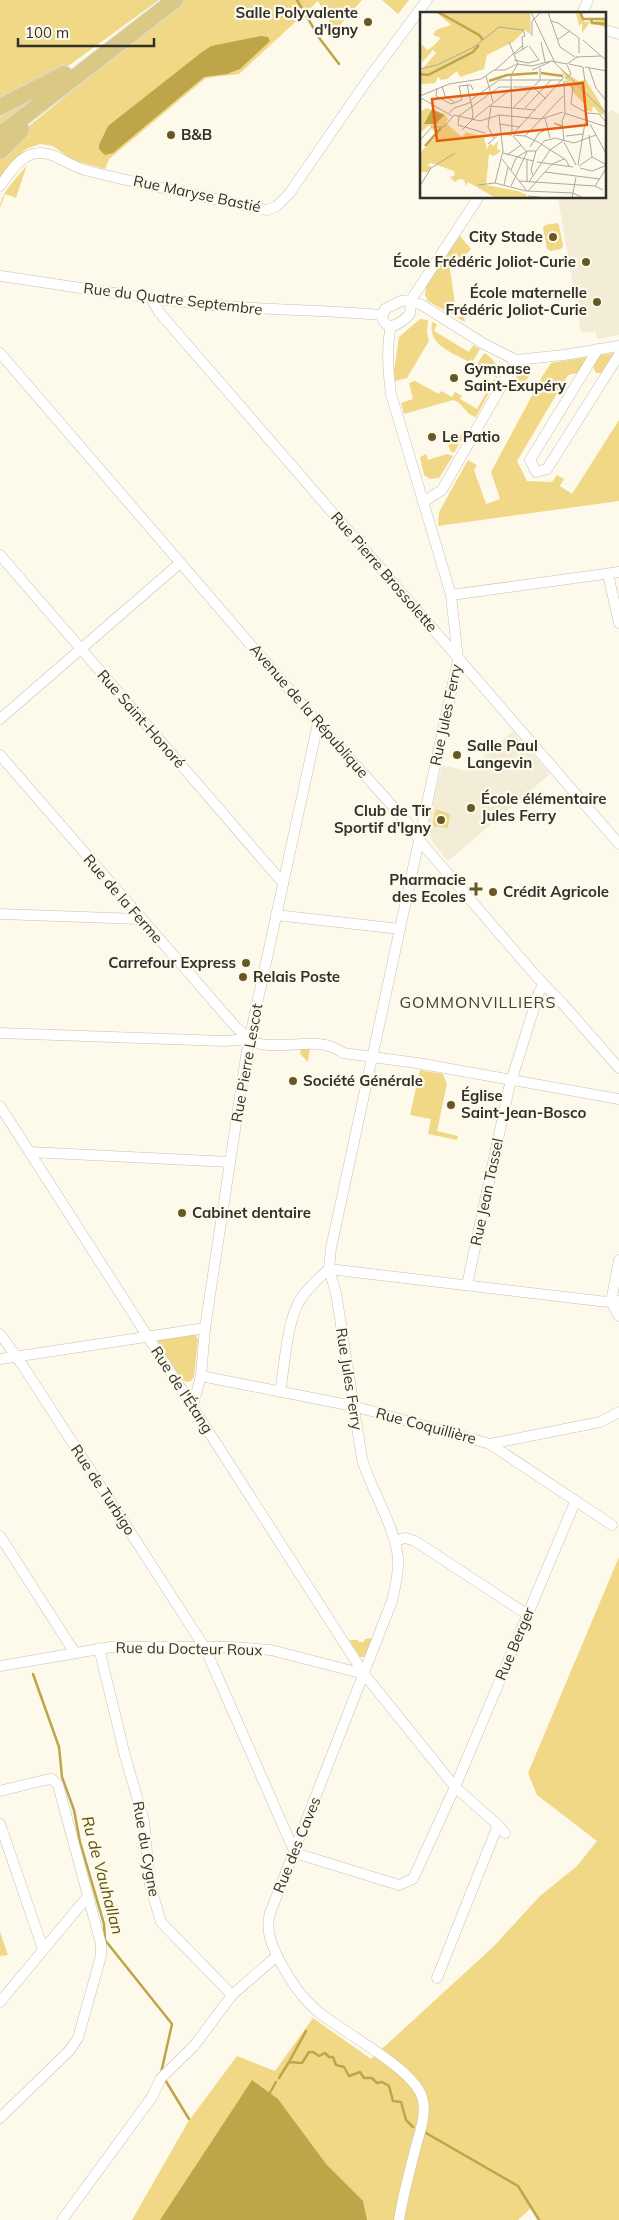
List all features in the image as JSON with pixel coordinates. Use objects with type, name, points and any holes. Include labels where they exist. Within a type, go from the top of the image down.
[{"type":"main road","points":[[0,135],[175,0]]},
{"type":"main road","points":[[0,107],[52,82],[122,35],[136,30]]},
{"type":"main road","points":[[0,151],[10,139],[65,93],[96,60]]},
{"type":"street","name":"Rue Maryse Bastié","points":[[421,12],[426,0]]},
{"type":"street","points":[[583,12],[588,0]]},
{"type":"street","name":"Rue Maryse Bastié","points":[[0,186],[28,155],[38,153],[47,154],[85,170],[267,210],[278,206],[289,194],[366,82],[417,20]]},
{"type":"street","points":[[606,30],[619,34]]},
{"type":"street","points":[[410,314],[412,301],[477,199]]},
{"type":"street","name":"Rue du Quatre Septembre","points":[[0,276],[151,298],[274,310],[382,315]]},
{"type":"street","name":"Rue Pierre Brossolette","points":[[151,298],[159,312],[619,844]]},
{"type":"street","points":[[427,310],[410,314],[402,322],[391,326],[384,323],[382,315],[385,309],[391,306],[402,301],[412,301],[422,305],[427,310],[484,344],[516,360],[619,346]]},
{"type":"street","name":"Rue Jules Ferry","points":[[364,1674],[392,1602],[398,1559],[396,1541],[368,1481],[362,1459],[338,1302],[329,1269],[330,1248],[370,1077],[458,660],[451,595],[391,394],[388,374],[391,326]]},
{"type":"street","points":[[598,349],[530,460],[536,472],[547,468],[619,355]]},
{"type":"street","name":"Avenue de la République","points":[[0,354],[318,723],[406,821],[420,840],[544,985],[619,1068]]},
{"type":"street","points":[[424,502],[442,490],[516,360]]},
{"type":"street","name":"Rue Saint-Honoré","points":[[0,555],[283,883]]},
{"type":"street","points":[[0,718],[180,563]]},
{"type":"street","points":[[451,595],[619,572]]},
{"type":"street","points":[[608,574],[619,623]]},
{"type":"street","name":"Rue Pierre Lescot","points":[[193,1405],[201,1376],[205,1328],[249,1039],[318,723]]},
{"type":"street","name":"Rue de la Ferme","points":[[0,755],[140,919],[234,1026],[249,1039]]},
{"type":"street","points":[[0,914],[140,919]]},
{"type":"street","points":[[276,915],[400,929]]},
{"type":"street","name":"Rue Jean Tassel","points":[[467,1285],[511,1080],[539,992],[544,985]]},
{"type":"street","points":[[0,1033],[224,1041],[249,1039],[256,1042],[289,1046],[298,1043],[336,1047],[343,1053],[373,1056],[417,1066],[619,1099]]},
{"type":"street","name":"Rue de l'Étang","points":[[0,1106],[364,1674]]},
{"type":"street","points":[[30,1152],[230,1162]]},
{"type":"street","points":[[619,1260],[615,1301],[619,1316]]},
{"type":"street","points":[[280,1392],[292,1317],[308,1289],[329,1269],[615,1301]]},
{"type":"street","points":[[0,1360],[205,1328]]},
{"type":"street","name":"Rue de Turbigo","points":[[0,1334],[205,1648],[295,1853]]},
{"type":"street","name":"Rue Coquillière","points":[[201,1376],[353,1406],[490,1444],[600,1422],[619,1412]]},
{"type":"street","points":[[490,1444],[612,1525]]},
{"type":"street","name":"Rue Berger","points":[[295,1853],[399,1885],[413,1879],[456,1787],[575,1502]]},
{"type":"street","points":[[0,1536],[75,1653]]},
{"type":"street","points":[[396,1541],[405,1538],[415,1541],[528,1615]]},
{"type":"street","name":"Rue du Docteur Roux","points":[[0,1666],[99,1648],[232,1647],[270,1650],[364,1674]]},
{"type":"street","name":"Rue du Cygne","points":[[99,1648],[125,1756],[144,1821],[150,1885],[161,1922],[232,1995]]},
{"type":"street","points":[[364,1674],[456,1787],[502,1829],[437,1978]]},
{"type":"street","name":"Rue des Caves","points":[[364,1674],[268,1921],[269,1937],[290,1980],[314,2008],[336,2026],[397,2067],[411,2078],[420,2089],[424,2102],[421,2126],[399,2220]]},
{"type":"street","points":[[0,1791],[45,1780],[55,1781],[101,1944],[101,1956],[78,2038],[69,2051],[0,2118]]},
{"type":"street","points":[[0,1824],[43,1949]]},
{"type":"street","points":[[0,2002],[88,1896]]},
{"type":"street","points":[[62,2220],[152,2097],[162,2076],[185,2056],[232,1995],[277,1956]]},
{"type":"shaded area","points":[[0,0],[159,0],[53,77],[0,102]]},
{"type":"shaded area","points":[[184,0],[362,0],[335,31],[318,1],[239,74],[206,78],[109,159],[105,169],[72,160],[53,146],[40,144],[26,149],[0,177],[0,155],[13,139]]},
{"type":"shaded area","points":[[382,0],[409,0],[398,14]]},
{"type":"shaded area","points":[[261,36],[268,37],[270,41],[240,69],[227,74],[204,77],[113,153],[105,155],[99,149],[108,126],[202,52],[211,46]]},
{"type":"shaded area","points":[[40,96],[0,127],[0,109]]},
{"type":"shaded area","points":[[611,110],[619,114],[619,335],[597,339],[595,331],[581,333],[558,199],[606,199],[606,117]]},
{"type":"shaded area","points":[[27,165],[16,198],[5,194],[0,208],[6,191]]},
{"type":"shaded area","name":"City Stade","points":[[557,223],[563,246],[561,249],[550,251],[547,249],[543,228],[545,225]]},
{"type":"shaded area","points":[[459,235],[471,249],[464,257],[449,263],[457,317],[464,316],[465,322],[428,301],[425,295],[426,287]]},
{"type":"shaded area","points":[[420,319],[428,320],[427,332],[429,341],[407,378],[395,381],[394,371],[399,337]]},
{"type":"shaded area","points":[[432,322],[437,324],[434,331],[469,352],[473,345],[480,349],[473,361],[471,359],[469,362],[437,343],[432,330]]},
{"type":"shaded area","points":[[484,353],[491,357],[495,363],[497,378],[476,366]]},
{"type":"shaded area","points":[[614,353],[602,373],[596,373],[593,366],[600,355]]},
{"type":"shaded area","points":[[589,357],[579,373],[568,375],[517,461],[527,481],[552,482],[557,475],[564,479],[560,486],[572,494],[619,420],[619,501],[438,526],[439,512],[468,460],[477,465],[474,470],[486,504],[500,499],[491,472],[543,375],[551,363]]},
{"type":"shaded area","points":[[523,371],[530,374],[520,391],[511,386],[517,376]]},
{"type":"shaded area","points":[[494,379],[496,380],[476,417],[469,414],[460,404],[453,400],[404,414],[401,403],[413,399],[409,383],[415,381],[439,394],[441,391],[452,397],[455,392],[462,396],[460,399],[477,409]]},
{"type":"shaded area","points":[[468,428],[454,453],[450,451],[447,439],[461,435],[462,431]]},
{"type":"shaded area","points":[[426,454],[428,460],[447,454],[453,456],[439,478],[430,479],[424,475],[420,457]]},
{"type":"shaded area","name":"École élémentaire Jules Ferry","points":[[513,731],[550,774],[448,861],[433,843],[427,830],[442,765],[467,771]]},
{"type":"shaded area","name":"Club de Tir Sportif d'Igny","points":[[436,809],[450,814],[448,828],[432,826]]},
{"type":"shaded area","points":[[301,1048],[310,1048],[308,1062],[300,1054]]},
{"type":"shaded area","points":[[420,1070],[443,1074],[447,1084],[437,1131],[458,1136],[457,1140],[428,1134],[431,1119],[410,1115]]},
{"type":"shaded area","points":[[195,1334],[198,1339],[194,1377],[191,1381],[187,1382],[181,1379],[158,1342],[160,1339]]},
{"type":"shaded area","points":[[619,1557],[619,2220],[538,2220],[532,2207],[518,2220],[132,2220],[188,2122],[237,2056],[275,2071],[313,2018],[371,2059],[494,1946],[540,1896],[577,1866],[597,1841],[537,1795],[528,1773]]},
{"type":"shaded area","points":[[372,1638],[366,1657],[360,1657],[349,1640],[364,1642],[365,1639]]},
{"type":"shaded area","points":[[0,1932],[8,1955],[0,1956]]},
{"type":"shaded area","points":[[252,2080],[278,2099],[326,2164],[363,2201],[367,2220],[160,2220]]},
{"type":"waterway","points":[[297,0],[320,39],[339,64]]},
{"type":"waterway","name":"Ru de Vauhallan","points":[[33,1674],[59,1747],[62,1777],[74,1810],[80,1842],[104,1924],[105,1940],[172,2024],[161,2073]]},
{"type":"waterway","points":[[289,2062],[306,2031]]},
{"type":"waterway","points":[[279,2078],[289,2062],[302,2063],[309,2052],[319,2056],[325,2053],[329,2057],[333,2057],[336,2065],[344,2067],[349,2076],[360,2072],[364,2078],[372,2078],[377,2083],[382,2082],[389,2086],[393,2101],[401,2102],[406,2120],[413,2127]]},
{"type":"waterway","name":"Ru de Vauhallan","points":[[164,2078],[189,2119]]},
{"type":"waterway","points":[[268,2096],[276,2082]]},
{"type":"waterway","points":[[426,2133],[518,2186],[539,2220]]},
{"type":"place","name":"Salle Polyvalente d'Igny","points":[[368,22]]},
{"type":"place","name":"B&B","points":[[171,135]]},
{"type":"place","name":"City Stade","points":[[553,237]]},
{"type":"place","name":"École Frédéric Joliot-Curie","points":[[586,262]]},
{"type":"place","name":"École maternelle Frédéric Joliot-Curie","points":[[597,302]]},
{"type":"place","name":"Gymnase Saint-Exupéry","points":[[454,378]]},
{"type":"place","name":"Le Patio","points":[[432,437]]},
{"type":"place","name":"Salle Paul Langevin","points":[[457,755]]},
{"type":"place","name":"École élémentaire Jules Ferry","points":[[471,808]]},
{"type":"place","name":"Club de Tir Sportif d'Igny","points":[[441,820]]},
{"type":"place","name":"Pharmacie des Ecoles","points":[[476,889]]},
{"type":"place","name":"Crédit Agricole","points":[[493,892]]},
{"type":"place","name":"Carrefour Express","points":[[246,963]]},
{"type":"place","name":"Relais Poste","points":[[243,977]]},
{"type":"place","name":"Société Générale","points":[[293,1081]]},
{"type":"place","name":"Église Saint-Jean-Bosco","points":[[451,1105]]},
{"type":"place","name":"Cabinet dentaire","points":[[182,1213]]},
{"type":"district","name":"GOMMONVILLIERS","points":[[478,1002]]}]
